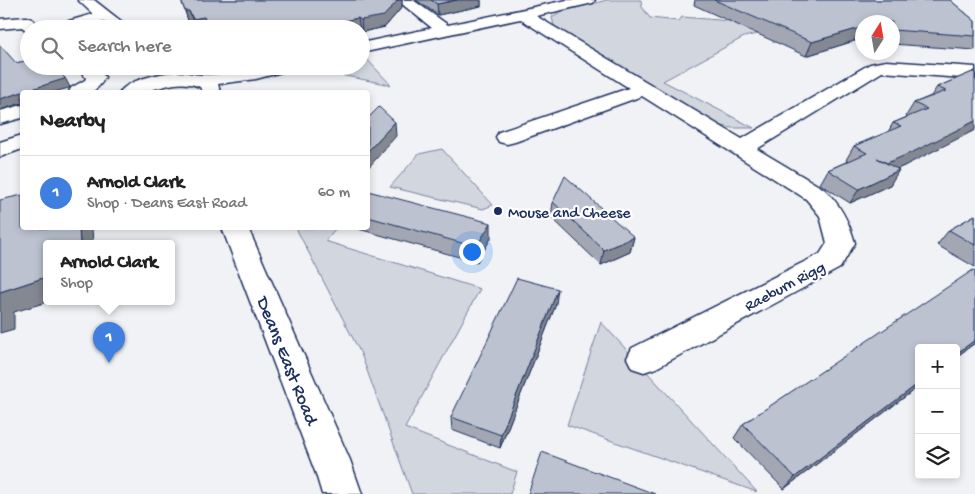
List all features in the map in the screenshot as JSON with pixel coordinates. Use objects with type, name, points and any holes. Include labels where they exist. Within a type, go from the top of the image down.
[{"type":"street","points":[[85,0],[112,20]]},
{"type":"street","points":[[404,0],[446,31]]},
{"type":"street","points":[[370,46],[588,0]]},
{"type":"street","points":[[89,20],[106,15]]},
{"type":"street","name":"Raeburn Rigg","points":[[524,15],[821,200],[836,221],[841,243],[830,261],[644,358]]},
{"type":"street","points":[[0,24],[20,22]]},
{"type":"street","points":[[741,149],[876,68],[886,66],[975,73]]},
{"type":"street","points":[[82,90],[92,84],[96,77],[94,75]]},
{"type":"street","points":[[133,90],[140,75]]},
{"type":"street","points":[[183,75],[203,86]]},
{"type":"street","points":[[133,90],[162,80],[203,86],[248,75]]},
{"type":"street","points":[[507,137],[644,89]]},
{"type":"street","points":[[0,118],[20,111]]},
{"type":"street","points":[[0,150],[20,143]]},
{"type":"street","name":"Deans East Road","points":[[236,230],[336,474],[342,494]]},
{"type":"shaded area","points":[[607,0],[641,0],[642,7],[650,18],[679,21],[682,17],[805,27],[775,30],[744,37],[663,81],[754,128],[732,128],[713,124],[554,26],[552,17],[560,12]]},
{"type":"shaded area","points":[[370,62],[391,85],[340,75],[370,75]]},
{"type":"shaded area","points":[[442,149],[493,205],[483,209],[390,187],[419,154]]},
{"type":"shaded area","points":[[297,230],[334,230],[325,241],[480,289],[405,428],[517,472],[510,494],[412,494],[361,354]]},
{"type":"shaded area","points":[[601,322],[757,492],[567,425]]},
{"type":"building","points":[[181,0],[398,0],[384,16],[361,20],[358,18],[348,20],[205,20],[204,17],[193,19],[189,11],[185,11]]},
{"type":"building","points":[[431,0],[457,0],[437,4]]},
{"type":"building","points":[[714,0],[950,0],[975,21],[975,36],[900,31],[900,15],[855,15],[855,29],[812,42]]},
{"type":"building","points":[[0,45],[16,63],[20,62],[20,75],[62,75],[65,78],[29,90],[20,90],[20,93],[0,99]]},
{"type":"building","points":[[975,71],[975,121],[887,163],[877,158],[899,170],[859,189],[828,170],[867,153],[854,146],[901,126],[893,123],[927,109],[914,103],[946,91],[937,87]]},
{"type":"building","points":[[379,107],[395,122],[370,149],[370,116]]},
{"type":"building","points":[[565,176],[634,237],[604,250],[553,202]]},
{"type":"building","points":[[370,192],[491,223],[476,247],[370,218]]},
{"type":"building","points":[[20,195],[20,230],[79,230],[80,240],[43,240],[43,278],[0,292],[0,200]]},
{"type":"building","points":[[975,215],[975,245],[949,230]]},
{"type":"building","points":[[973,270],[975,271],[975,340],[960,351],[960,344],[915,344],[915,386],[795,477],[743,424]]},
{"type":"building","points":[[517,278],[558,289],[501,435],[451,417]]},
{"type":"building","points":[[542,452],[655,494],[528,494]]},
{"type":"place","name":"Mouse and Cheese","points":[[498,211]]},
{"type":"place","name":"Arnold Clark","points":[[109,363]]}]
